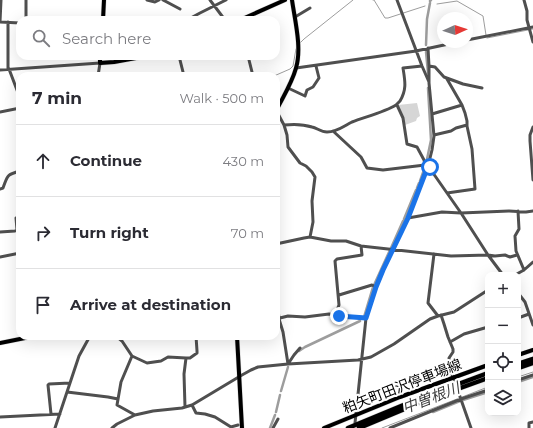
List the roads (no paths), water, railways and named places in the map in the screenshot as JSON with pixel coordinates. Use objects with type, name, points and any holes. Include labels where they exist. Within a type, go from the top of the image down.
[{"type":"highway","points":[[521,363],[533,359]]},
{"type":"highway","points":[[521,367],[533,363]]},
{"type":"highway","points":[[348,428],[418,399],[485,374]]},
{"type":"highway","points":[[359,428],[419,403],[485,379]]},
{"type":"main road","points":[[103,16],[104,0]]},
{"type":"main road","points":[[249,16],[285,0]]},
{"type":"main road","points":[[280,103],[296,68],[298,49],[292,0]]},
{"type":"main road","points":[[100,63],[119,60]]},
{"type":"main road","points":[[0,343],[16,340]]},
{"type":"main road","points":[[237,340],[240,426]]},
{"type":"main road","points":[[521,354],[533,350]]},
{"type":"main road","name":"粕矢町田沢停車場線","points":[[324,428],[453,377],[485,366]]},
{"type":"street","points":[[1,0],[0,22],[16,22]]},
{"type":"street","points":[[26,0],[26,16]]},
{"type":"street","points":[[147,0],[155,2],[159,0]]},
{"type":"street","points":[[163,0],[180,9]]},
{"type":"street","points":[[210,0],[222,16]]},
{"type":"street","points":[[194,16],[226,0]]},
{"type":"street","points":[[397,0],[429,83]]},
{"type":"street","points":[[524,0],[527,11],[527,20],[531,27],[533,42]]},
{"type":"street","points":[[294,18],[310,8]]},
{"type":"street","points":[[8,22],[8,69],[16,88]]},
{"type":"street","points":[[473,39],[531,27]]},
{"type":"street","points":[[296,68],[437,46]]},
{"type":"street","points":[[355,423],[366,318],[383,270],[408,218],[432,150],[434,135],[429,83],[428,48]]},
{"type":"street","points":[[180,60],[183,72]]},
{"type":"street","points":[[249,60],[252,72]]},
{"type":"street","points":[[0,70],[100,63],[99,72]]},
{"type":"street","points":[[288,88],[305,96],[308,90],[313,87],[319,78],[316,66]]},
{"type":"street","points":[[284,125],[295,124],[314,127],[321,131],[333,131],[397,105],[406,85],[403,68],[422,66]]},
{"type":"street","points":[[429,66],[438,68],[441,75],[447,79],[482,88]]},
{"type":"street","points":[[447,79],[465,113],[472,149],[475,189],[447,193]]},
{"type":"street","points":[[397,105],[403,118],[407,144],[417,147],[426,165],[430,167],[488,256],[501,272]]},
{"type":"street","points":[[432,114],[462,105]]},
{"type":"street","points":[[0,112],[16,109]]},
{"type":"street","points":[[280,118],[287,136],[288,147],[300,163],[306,166],[315,177],[312,201],[313,222],[310,237]]},
{"type":"street","points":[[434,135],[467,125]]},
{"type":"street","points":[[533,127],[530,135],[530,141],[533,180]]},
{"type":"street","points":[[333,131],[361,157],[367,168],[383,170],[426,165]]},
{"type":"street","points":[[0,189],[3,188],[7,176],[16,172]]},
{"type":"street","points":[[408,218],[442,212],[461,213],[509,210],[533,211]]},
{"type":"street","points":[[518,211],[519,229],[515,236],[516,251],[524,270]]},
{"type":"street","points":[[0,232],[16,230]]},
{"type":"street","points":[[280,243],[310,237],[331,241],[346,241],[361,246],[451,256],[505,255],[510,257],[517,255]]},
{"type":"street","points":[[335,315],[339,305],[339,295],[335,261],[337,259],[362,255],[361,246]]},
{"type":"street","points":[[0,257],[16,254]]},
{"type":"street","points":[[434,254],[428,302],[439,316],[453,349],[453,352],[449,358],[451,372],[455,382]]},
{"type":"street","points":[[520,272],[533,262]]},
{"type":"street","points":[[339,295],[372,286],[376,287]]},
{"type":"street","points":[[112,428],[116,424],[135,415],[192,405],[258,367],[361,360],[371,357],[394,344],[430,320],[454,312],[485,292]]},
{"type":"street","points":[[521,297],[525,302],[533,325]]},
{"type":"street","points":[[280,318],[324,314],[366,318]]},
{"type":"street","points":[[521,317],[529,314]]},
{"type":"street","points":[[280,326],[283,332],[288,364]]},
{"type":"street","points":[[450,342],[464,334],[485,328]]},
{"type":"street","points":[[55,428],[79,356],[88,340]]},
{"type":"street","points":[[121,340],[132,356],[147,363],[168,357],[190,358],[197,353],[196,340]]},
{"type":"street","points":[[288,364],[300,348]]},
{"type":"street","points":[[132,356],[122,382],[116,404],[135,415]]},
{"type":"street","points":[[185,407],[184,374],[186,358]]},
{"type":"street","points":[[521,379],[533,376]]},
{"type":"street","points":[[51,414],[49,384],[70,383]]},
{"type":"street","points":[[458,391],[471,428]]},
{"type":"street","points":[[390,428],[461,399],[485,391]]},
{"type":"street","points":[[67,392],[108,396],[118,399]]},
{"type":"street","points":[[192,405],[196,413],[215,417],[231,427],[240,426]]},
{"type":"street","points":[[0,417],[60,414]]},
{"type":"street","points":[[273,428],[278,419]]},
{"type":"street","points":[[529,428],[530,422],[533,422]]},
{"type":"waterway","points":[[300,43],[353,0]]},
{"type":"waterway","points":[[373,0],[385,18],[425,6]]},
{"type":"waterway","points":[[437,4],[457,1],[483,16],[486,35]]},
{"type":"waterway","points":[[426,45],[427,19],[430,3]]},
{"type":"waterway","points":[[487,38],[533,29]]},
{"type":"waterway","points":[[280,73],[293,66],[296,49]]},
{"type":"waterway","points":[[426,52],[428,73]]},
{"type":"waterway","points":[[426,164],[431,140],[428,88]]},
{"type":"waterway","points":[[420,181],[425,167]]},
{"type":"waterway","points":[[417,188],[419,183]]},
{"type":"waterway","points":[[404,219],[416,190]]},
{"type":"waterway","points":[[391,248],[403,221]]},
{"type":"waterway","points":[[374,285],[390,250]]},
{"type":"waterway","points":[[364,317],[373,287]]},
{"type":"waterway","points":[[299,351],[360,321]]},
{"type":"waterway","points":[[281,391],[288,367]]},
{"type":"waterway","name":"中曽根川","points":[[521,376],[533,372]]},
{"type":"waterway","points":[[521,381],[533,377]]},
{"type":"waterway","name":"中曽根川","points":[[382,428],[485,388]]},
{"type":"waterway","name":"中曽根川","points":[[463,400],[485,393]]},
{"type":"waterway","points":[[276,412],[280,395]]},
{"type":"waterway","name":"中曽根川","points":[[433,412],[460,401]]},
{"type":"waterway","points":[[270,428],[275,415]]}]
